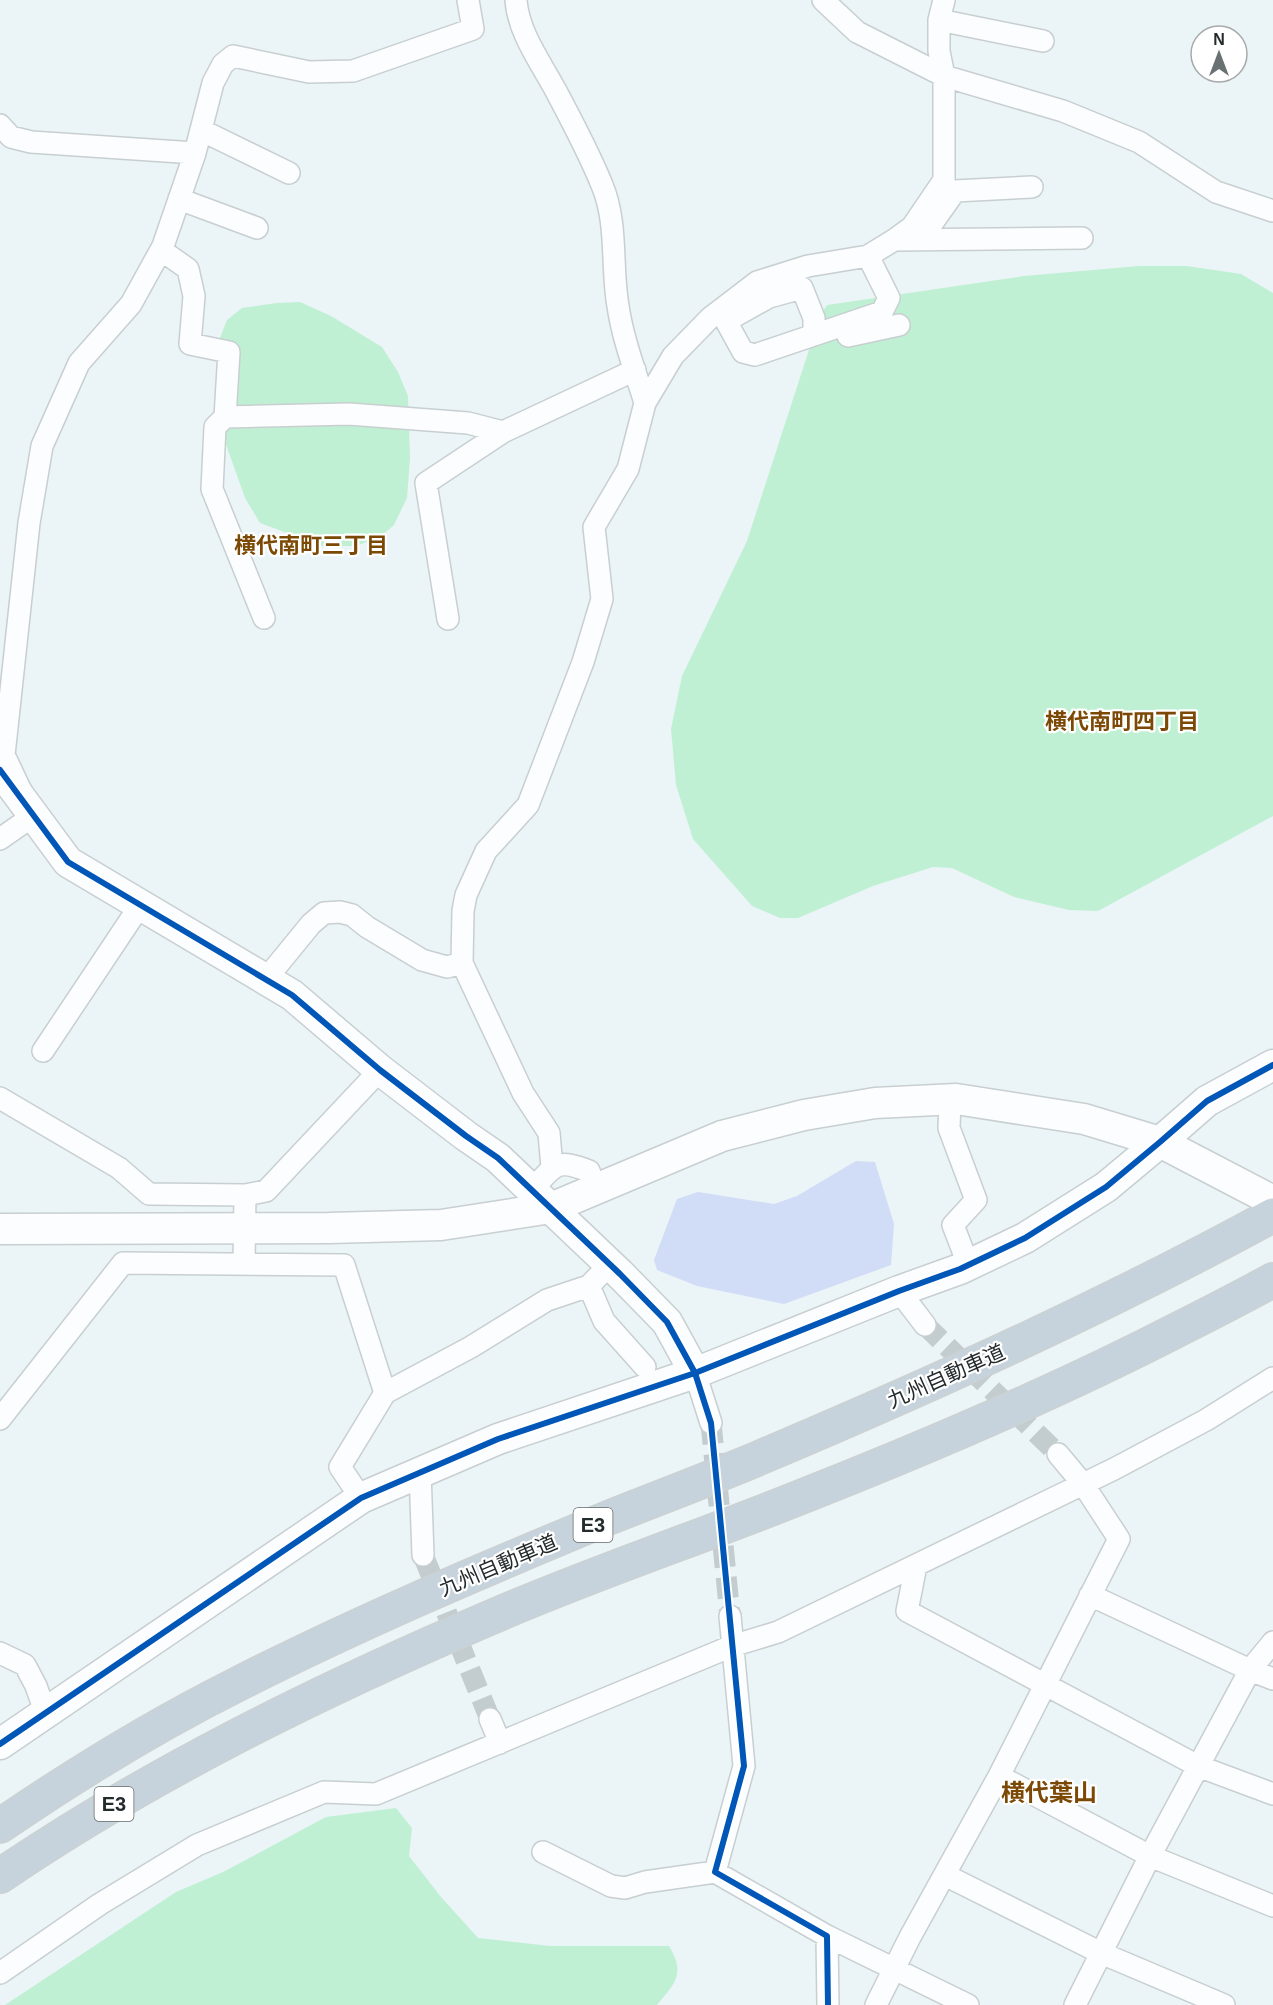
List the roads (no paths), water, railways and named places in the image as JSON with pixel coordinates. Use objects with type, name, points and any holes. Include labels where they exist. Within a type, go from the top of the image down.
[{"type":"highway","name":"九州自動車道","points":[[0,1826],[126,1746],[236,1685],[345,1632],[609,1518],[756,1459],[915,1391],[1078,1316],[1273,1215]]},
{"type":"highway","name":"E3","points":[[0,1876],[147,1785],[232,1739],[361,1676],[489,1618],[955,1435],[1119,1360],[1264,1285]]},
{"type":"highway","points":[[0,1893],[232,1739]]},
{"type":"street","points":[[33,816],[4,755],[29,523],[42,447],[79,363],[131,304],[161,250],[195,153],[213,83],[223,64],[233,56],[309,72],[352,71],[473,29],[468,0]]},
{"type":"street","points":[[516,0],[517,12],[525,33],[558,94],[602,184],[609,204],[617,304],[624,340],[645,402]]},
{"type":"street","points":[[823,0],[857,32],[944,76],[1063,111],[1139,142],[1216,192],[1273,211]]},
{"type":"street","points":[[542,1199],[552,1168],[549,1133],[523,1093],[462,963],[463,911],[466,895],[486,851],[528,805],[583,662],[602,599],[594,527],[628,469],[645,402],[673,356],[710,318],[757,282],[808,266],[868,256],[912,227],[944,180],[944,76],[939,51],[941,10],[1042,41]]},
{"type":"street","points":[[0,125],[11,137],[31,142],[195,153]]},
{"type":"street","points":[[201,130],[289,173]]},
{"type":"street","points":[[920,240],[955,190],[1032,187]]},
{"type":"street","points":[[179,199],[257,228]]},
{"type":"street","points":[[894,240],[1082,238]]},
{"type":"street","points":[[161,250],[188,268],[194,296],[190,344],[229,352],[225,417],[215,427],[212,489],[264,618]]},
{"type":"street","points":[[868,256],[889,298],[882,312],[820,333],[831,339],[899,325]]},
{"type":"street","points":[[448,619],[426,483],[503,432],[635,370]]},
{"type":"street","points":[[225,417],[349,414],[468,423],[503,432]]},
{"type":"street","points":[[0,770],[68,862],[292,995],[380,1070],[498,1158],[610,1264],[667,1322],[695,1373],[711,1423]]},
{"type":"street","points":[[0,839],[33,816]]},
{"type":"street","points":[[43,1051],[141,904]]},
{"type":"street","points":[[266,979],[311,924],[324,913],[340,912],[352,915],[422,960],[447,968],[462,963]]},
{"type":"street","points":[[0,1744],[361,1498],[498,1439],[695,1373],[968,1264],[1025,1238],[1106,1187],[1161,1143],[1208,1101],[1273,1065]]},
{"type":"street","points":[[0,1098],[119,1168],[150,1194],[245,1195],[266,1191],[380,1070]]},
{"type":"street","points":[[950,1099],[949,1128],[975,1200],[953,1225],[968,1264]]},
{"type":"street","points":[[0,1229],[441,1226],[542,1199],[596,1189],[722,1136],[804,1115],[875,1104],[950,1099],[1084,1119],[1161,1143],[1273,1201]]},
{"type":"street","points":[[552,1168],[568,1163],[589,1171],[596,1189]]},
{"type":"street","points":[[244,1263],[245,1195]]},
{"type":"street","points":[[0,1419],[123,1263],[344,1265],[385,1393]]},
{"type":"street","points":[[361,1498],[340,1467],[385,1393],[471,1347],[547,1300],[589,1286],[610,1264]]},
{"type":"street","points":[[589,1286],[604,1321],[645,1367]]},
{"type":"street","points":[[899,1291],[925,1325]]},
{"type":"street","points":[[0,1973],[100,1904],[197,1845],[324,1792],[376,1794],[732,1646],[778,1632],[1114,1469],[1206,1420],[1273,1378]]},
{"type":"street","points":[[876,2005],[999,1776],[1119,1539],[1083,1484],[1058,1454]]},
{"type":"street","points":[[420,1472],[423,1555]]},
{"type":"street","points":[[916,1566],[907,1611],[1198,1766],[1273,1794]]},
{"type":"street","points":[[1090,1594],[1273,1679]]},
{"type":"street","points":[[715,1872],[744,1766],[730,1616]]},
{"type":"street","points":[[1075,2005],[1150,1856],[1250,1670],[1273,1642]]},
{"type":"street","points":[[0,1653],[25,1665],[36,1686],[46,1714]]},
{"type":"street","points":[[490,1719],[500,1743]]},
{"type":"street","points":[[999,1776],[1150,1856],[1273,1906]]},
{"type":"street","points":[[543,1852],[611,1886],[625,1888],[645,1882],[715,1872],[827,1936],[968,2005]]},
{"type":"street","points":[[945,1875],[1101,1953],[1224,2005]]},
{"type":"street","points":[[827,1936],[828,2005]]},
{"type":"water","points":[[856,1161],[875,1162],[894,1224],[891,1265],[784,1304],[697,1286],[657,1270],[654,1260],[677,1199],[698,1192],[774,1204],[797,1196]]},
{"type":"tunnel","points":[[925,1325],[1058,1454]]},
{"type":"tunnel","points":[[711,1423],[730,1616]]},
{"type":"tunnel","points":[[423,1555],[490,1719]]},
{"type":"district","name":"横代南町三丁目","points":[[311,545]]},
{"type":"district","name":"横代南町四丁目","points":[[1122,721]]},
{"type":"district","name":"横代葉山","points":[[1049,1792]]}]
